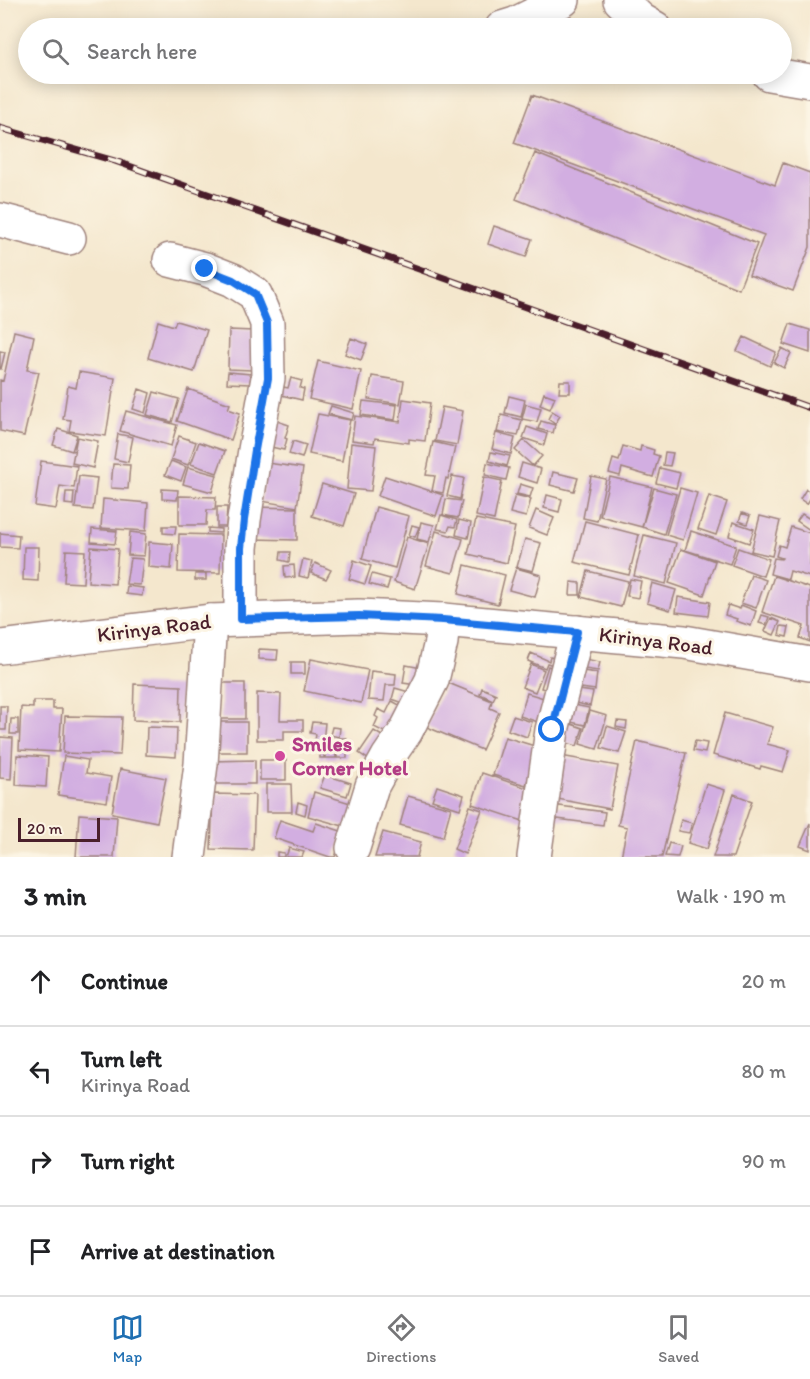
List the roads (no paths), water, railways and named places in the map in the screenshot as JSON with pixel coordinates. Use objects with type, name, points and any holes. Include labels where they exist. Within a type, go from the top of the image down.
[{"type":"street","points":[[526,18],[563,0]]},
{"type":"street","points":[[620,0],[639,18]]},
{"type":"street","points":[[792,78],[810,81]]},
{"type":"street","points":[[0,220],[69,238]]},
{"type":"street","points":[[170,260],[205,269],[233,280],[255,294],[267,323],[268,378],[251,473],[241,548],[225,620],[201,764],[189,857]]},
{"type":"street","name":"Kirinya Road","points":[[0,647],[225,620],[359,616],[443,620],[684,642],[810,664]]},
{"type":"street","points":[[353,848],[372,786],[406,731],[432,680],[441,642],[443,620]]},
{"type":"street","points":[[534,857],[552,730],[577,632]]},
{"type":"railway","points":[[0,128],[115,161],[810,408]]},
{"type":"place","name":"Smiles Corner Hotel","points":[[280,756]]}]
